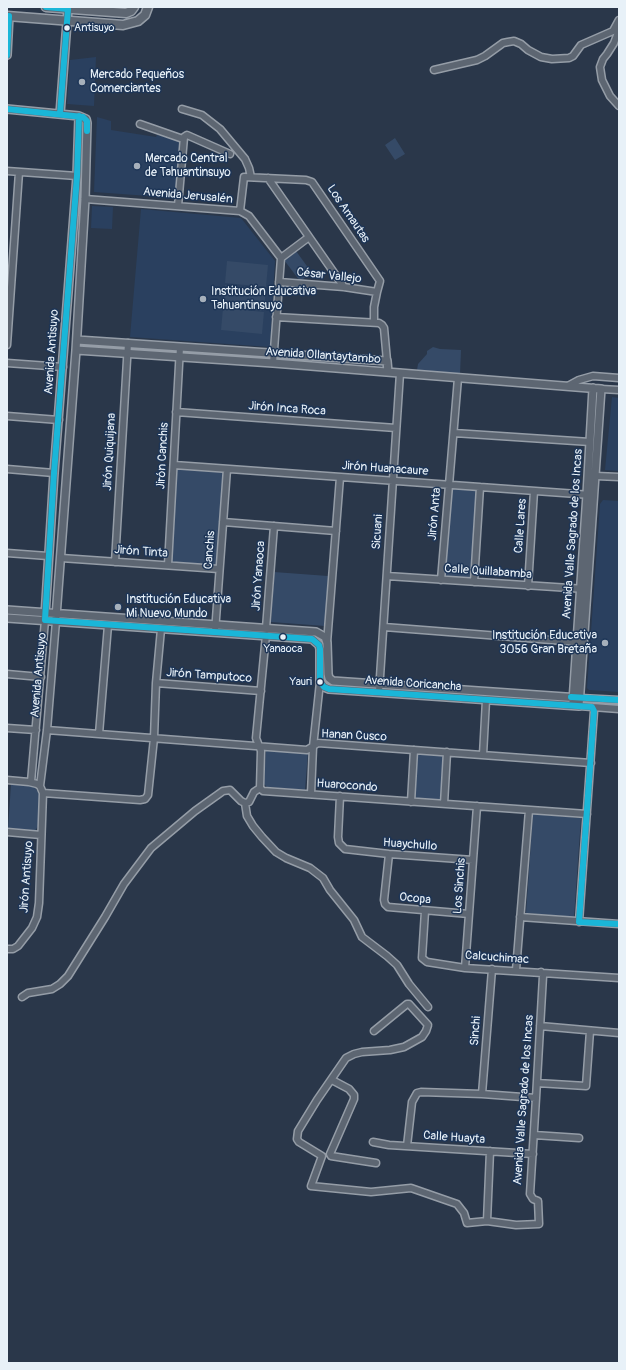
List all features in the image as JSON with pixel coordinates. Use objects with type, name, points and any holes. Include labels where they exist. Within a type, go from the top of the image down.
[{"type":"main road","points":[[46,7],[79,8],[126,13],[131,11],[134,7]]},
{"type":"main road","points":[[8,16],[122,24],[138,20],[144,15],[148,7]]},
{"type":"street","points":[[60,114],[68,8]]},
{"type":"street","points":[[7,55],[8,16]]},
{"type":"street","points":[[434,70],[477,60],[503,43],[514,41],[541,57],[552,59],[569,58],[573,56],[581,45],[613,31],[619,20]]},
{"type":"street","points":[[619,30],[614,43],[603,59],[600,67],[602,80],[610,96],[619,106]]},
{"type":"street","points":[[7,109],[79,116]]},
{"type":"street","points":[[182,109],[202,115],[220,129],[245,159],[249,168],[240,211]]},
{"type":"street","name":"Avenida Antisuyo","points":[[31,782],[41,677],[48,556],[77,176],[79,116],[86,119],[87,123],[85,199],[61,558],[47,730],[40,786]]},
{"type":"street","points":[[140,124],[185,137],[230,154]]},
{"type":"street","points":[[178,206],[185,137]]},
{"type":"street","points":[[7,171],[77,176]]},
{"type":"street","points":[[7,345],[19,172]]},
{"type":"street","name":"Los Amautas","points":[[248,177],[306,180],[312,182],[380,282],[376,292],[374,322]]},
{"type":"street","points":[[268,178],[344,287]]},
{"type":"street","name":"Avenida Jerusalén","points":[[85,199],[240,211],[249,216],[281,258]]},
{"type":"street","points":[[273,363],[281,258],[309,237]]},
{"type":"street","name":"César Vallejo","points":[[279,282],[344,287],[376,292]]},
{"type":"street","points":[[276,317],[379,323],[384,328],[388,372]]},
{"type":"street","name":"Avenida Ollantaytambo","points":[[76,340],[386,361]]},
{"type":"street","name":"Jirón Quiquijana","points":[[115,562],[128,343]]},
{"type":"street","name":"Jirón Canchis","points":[[168,565],[180,347]]},
{"type":"street","name":"Avenida Ollantaytambo","points":[[76,350],[273,363],[619,390]]},
{"type":"street","points":[[7,363],[62,367]]},
{"type":"street","name":"Sicuani","points":[[380,688],[400,373]]},
{"type":"street","name":"Avenida Ollantaytambo","points":[[568,386],[579,380],[593,376],[619,378]]},
{"type":"street","name":"Jirón Anta","points":[[441,580],[458,378]]},
{"type":"street","name":"Avenida Valle Sagrado de los Incas","points":[[576,706],[591,495],[590,442],[593,388]]},
{"type":"street","name":"Avenida Valle Sagrado de los Incas","points":[[591,495],[596,476],[602,389]]},
{"type":"street","name":"Jirón Inca Roca","points":[[176,412],[396,428]]},
{"type":"street","points":[[7,416],[59,420]]},
{"type":"street","points":[[454,433],[590,442]]},
{"type":"street","name":"Jirón Huanacaure","points":[[174,465],[591,495]]},
{"type":"street","points":[[7,469],[54,473]]},
{"type":"street","name":"Canchis","points":[[216,628],[227,469]]},
{"type":"street","points":[[596,476],[619,477]]},
{"type":"street","points":[[327,643],[340,477]]},
{"type":"street","points":[[474,582],[480,487]]},
{"type":"street","name":"Calle Lares","points":[[528,586],[534,491]]},
{"type":"street","points":[[223,522],[336,531]]},
{"type":"street","name":"Jirón Yanaoca","points":[[266,628],[274,526]]},
{"type":"street","points":[[7,553],[48,556]]},
{"type":"street","name":"Jirón Tinta","points":[[61,558],[219,569]]},
{"type":"street","name":"Calle Quillabamba","points":[[387,576],[584,589]]},
{"type":"street","name":"Avenida Valle Sagrado de los Incas","points":[[577,697],[577,642],[584,589]]},
{"type":"street","points":[[7,610],[45,616],[216,628],[266,635],[312,639],[316,642],[320,649],[320,682],[313,746],[310,794]]},
{"type":"street","points":[[7,618],[45,616]]},
{"type":"street","points":[[56,617],[108,625],[161,629],[266,628],[316,632],[325,638],[327,643]]},
{"type":"street","points":[[99,734],[108,625]]},
{"type":"street","points":[[384,627],[577,642]]},
{"type":"street","points":[[7,780],[31,782],[40,786],[43,793],[140,800],[145,799],[148,796],[154,738],[156,683],[161,629]]},
{"type":"street","points":[[245,803],[249,802],[254,792],[260,788],[261,751],[256,738],[266,635]]},
{"type":"street","name":"Avenida Coricancha","points":[[327,643],[329,678],[337,682],[486,700],[619,709]]},
{"type":"street","points":[[7,674],[41,677]]},
{"type":"street","name":"Avenida Coricancha","points":[[320,682],[324,687],[329,689],[380,688],[619,700]]},
{"type":"street","name":"Jirón Tamputoco","points":[[156,683],[261,691]]},
{"type":"street","points":[[483,755],[486,700]]},
{"type":"street","points":[[579,922],[594,711],[592,707]]},
{"type":"street","points":[[7,728],[36,730]]},
{"type":"street","name":"Hanan Cusco","points":[[47,730],[307,750],[318,743],[590,763]]},
{"type":"street","points":[[411,802],[414,750]]},
{"type":"street","points":[[444,804],[447,752]]},
{"type":"street","name":"Huarocondo","points":[[260,788],[263,791],[587,814]]},
{"type":"street","points":[[22,997],[28,993],[52,989],[68,976],[124,884],[151,848],[195,811],[223,791],[230,790],[245,803]]},
{"type":"street","name":"Jirón Antisuyo","points":[[7,949],[13,949],[18,946],[32,928],[37,917],[39,903],[43,793]]},
{"type":"street","name":"Huaychullo","points":[[340,796],[338,838],[339,843],[345,849],[389,854],[473,860]]},
{"type":"street","points":[[245,803],[247,816],[262,837],[276,852],[310,868],[323,878],[330,890],[354,920],[362,937],[397,965],[409,984],[428,1007]]},
{"type":"street","name":"Los Sinchis","points":[[465,968],[477,806]]},
{"type":"street","points":[[516,970],[529,810]]},
{"type":"street","points":[[7,832],[41,835]]},
{"type":"street","name":"Ocopa","points":[[389,854],[384,900],[388,907],[469,914]]},
{"type":"street","name":"Calcuchimac","points":[[425,911],[422,958],[427,962],[465,968],[516,970],[619,978]]},
{"type":"street","points":[[520,917],[619,924]]},
{"type":"street","name":"Sinchi","points":[[482,1094],[492,969]]},
{"type":"street","name":"Avenida Valle Sagrado de los Incas","points":[[487,1221],[516,1225],[539,1224],[538,1201],[532,1199],[530,1194],[543,976],[541,972]]},
{"type":"street","points":[[374,1031],[407,1004],[413,1008],[428,1025],[422,1037],[404,1047],[354,1054],[346,1058],[305,1118],[297,1135],[299,1142],[322,1156],[311,1186],[371,1192],[411,1188],[457,1204],[464,1213],[467,1223],[487,1221],[490,1151]]},
{"type":"street","points":[[540,1026],[619,1033]]},
{"type":"street","points":[[537,1083],[586,1086],[590,1031]]},
{"type":"street","points":[[332,1080],[350,1090],[354,1095],[354,1098],[331,1151],[331,1156],[376,1163]]},
{"type":"street","points":[[407,1146],[412,1102],[417,1093],[426,1091],[536,1098]]},
{"type":"street","points":[[534,1135],[579,1138]]},
{"type":"street","name":"Calle Huayta","points":[[373,1142],[407,1146],[533,1154]]},
{"type":"shaded area","name":"Mercado Pequeños Comerciantes","points":[[96,57],[94,106],[67,104],[70,60]]},
{"type":"shaded area","name":"Mercado Central de Tahuantinsuyo","points":[[97,117],[111,121],[111,130],[156,137],[157,135],[180,140],[176,198],[94,192]]},
{"type":"shaded area","points":[[395,138],[405,154],[395,160],[385,145]]},
{"type":"shaded area","points":[[92,206],[113,207],[112,229],[91,228]]},
{"type":"shaded area","name":"Institución Educativa Tahuantinsuyo","points":[[141,209],[241,218],[275,261],[270,347],[130,337]]},
{"type":"shaded area","points":[[296,251],[312,273],[300,281],[284,260]]},
{"type":"shaded area","points":[[227,261],[268,265],[266,287],[225,283]]},
{"type":"shaded area","points":[[225,285],[266,289],[264,311],[223,307]]},
{"type":"shaded area","points":[[223,308],[264,312],[262,334],[221,330]]},
{"type":"shaded area","points":[[433,347],[440,349],[461,350],[460,374],[417,370],[418,364],[427,354],[427,351]]},
{"type":"shaded area","points":[[612,397],[619,398],[619,471],[605,470]]},
{"type":"shaded area","points":[[175,467],[225,471],[217,567],[170,564]]},
{"type":"shaded area","points":[[450,488],[483,491],[478,579],[443,577]]},
{"type":"shaded area","points":[[603,500],[619,501],[619,692],[589,690],[587,688],[600,504]]},
{"type":"shaded area","points":[[274,572],[328,576],[325,626],[271,622]]},
{"type":"shaded area","points":[[266,749],[308,752],[305,790],[267,787],[264,784]]},
{"type":"shaded area","points":[[417,753],[445,755],[442,800],[414,798]]},
{"type":"shaded area","points":[[11,784],[31,786],[40,794],[38,826],[35,831],[8,829]]},
{"type":"shaded area","points":[[533,814],[581,818],[574,917],[526,913]]},
{"type":"transit line","points":[[46,7],[68,9],[60,114]]},
{"type":"transit line","points":[[7,16],[9,16],[7,55]]},
{"type":"transit line","points":[[7,109],[83,117],[87,121],[87,131]]},
{"type":"transit line","points":[[79,116],[77,176],[54,473],[45,620],[312,639],[319,645],[320,649],[320,682],[324,687],[329,689],[592,707],[594,711],[579,922],[619,924]]},
{"type":"transit line","points":[[571,697],[619,700]]},
{"type":"place","name":"Antisuyo","points":[[67,28]]},
{"type":"place","name":"Mercado Pequeños Comerciantes","points":[[82,82]]},
{"type":"place","name":"Mercado Central de Tahuantinsuyo","points":[[137,166]]},
{"type":"place","name":"Institución Educativa Tahuantinsuyo","points":[[203,299]]},
{"type":"place","name":"Institución Educativa Mi Nuevo Mundo","points":[[118,607]]},
{"type":"place","name":"Yanaoca","points":[[283,637]]},
{"type":"place","name":"Institución Educativa 3056 Gran Bretaña","points":[[605,643]]},
{"type":"place","name":"Yauri","points":[[320,682]]}]
